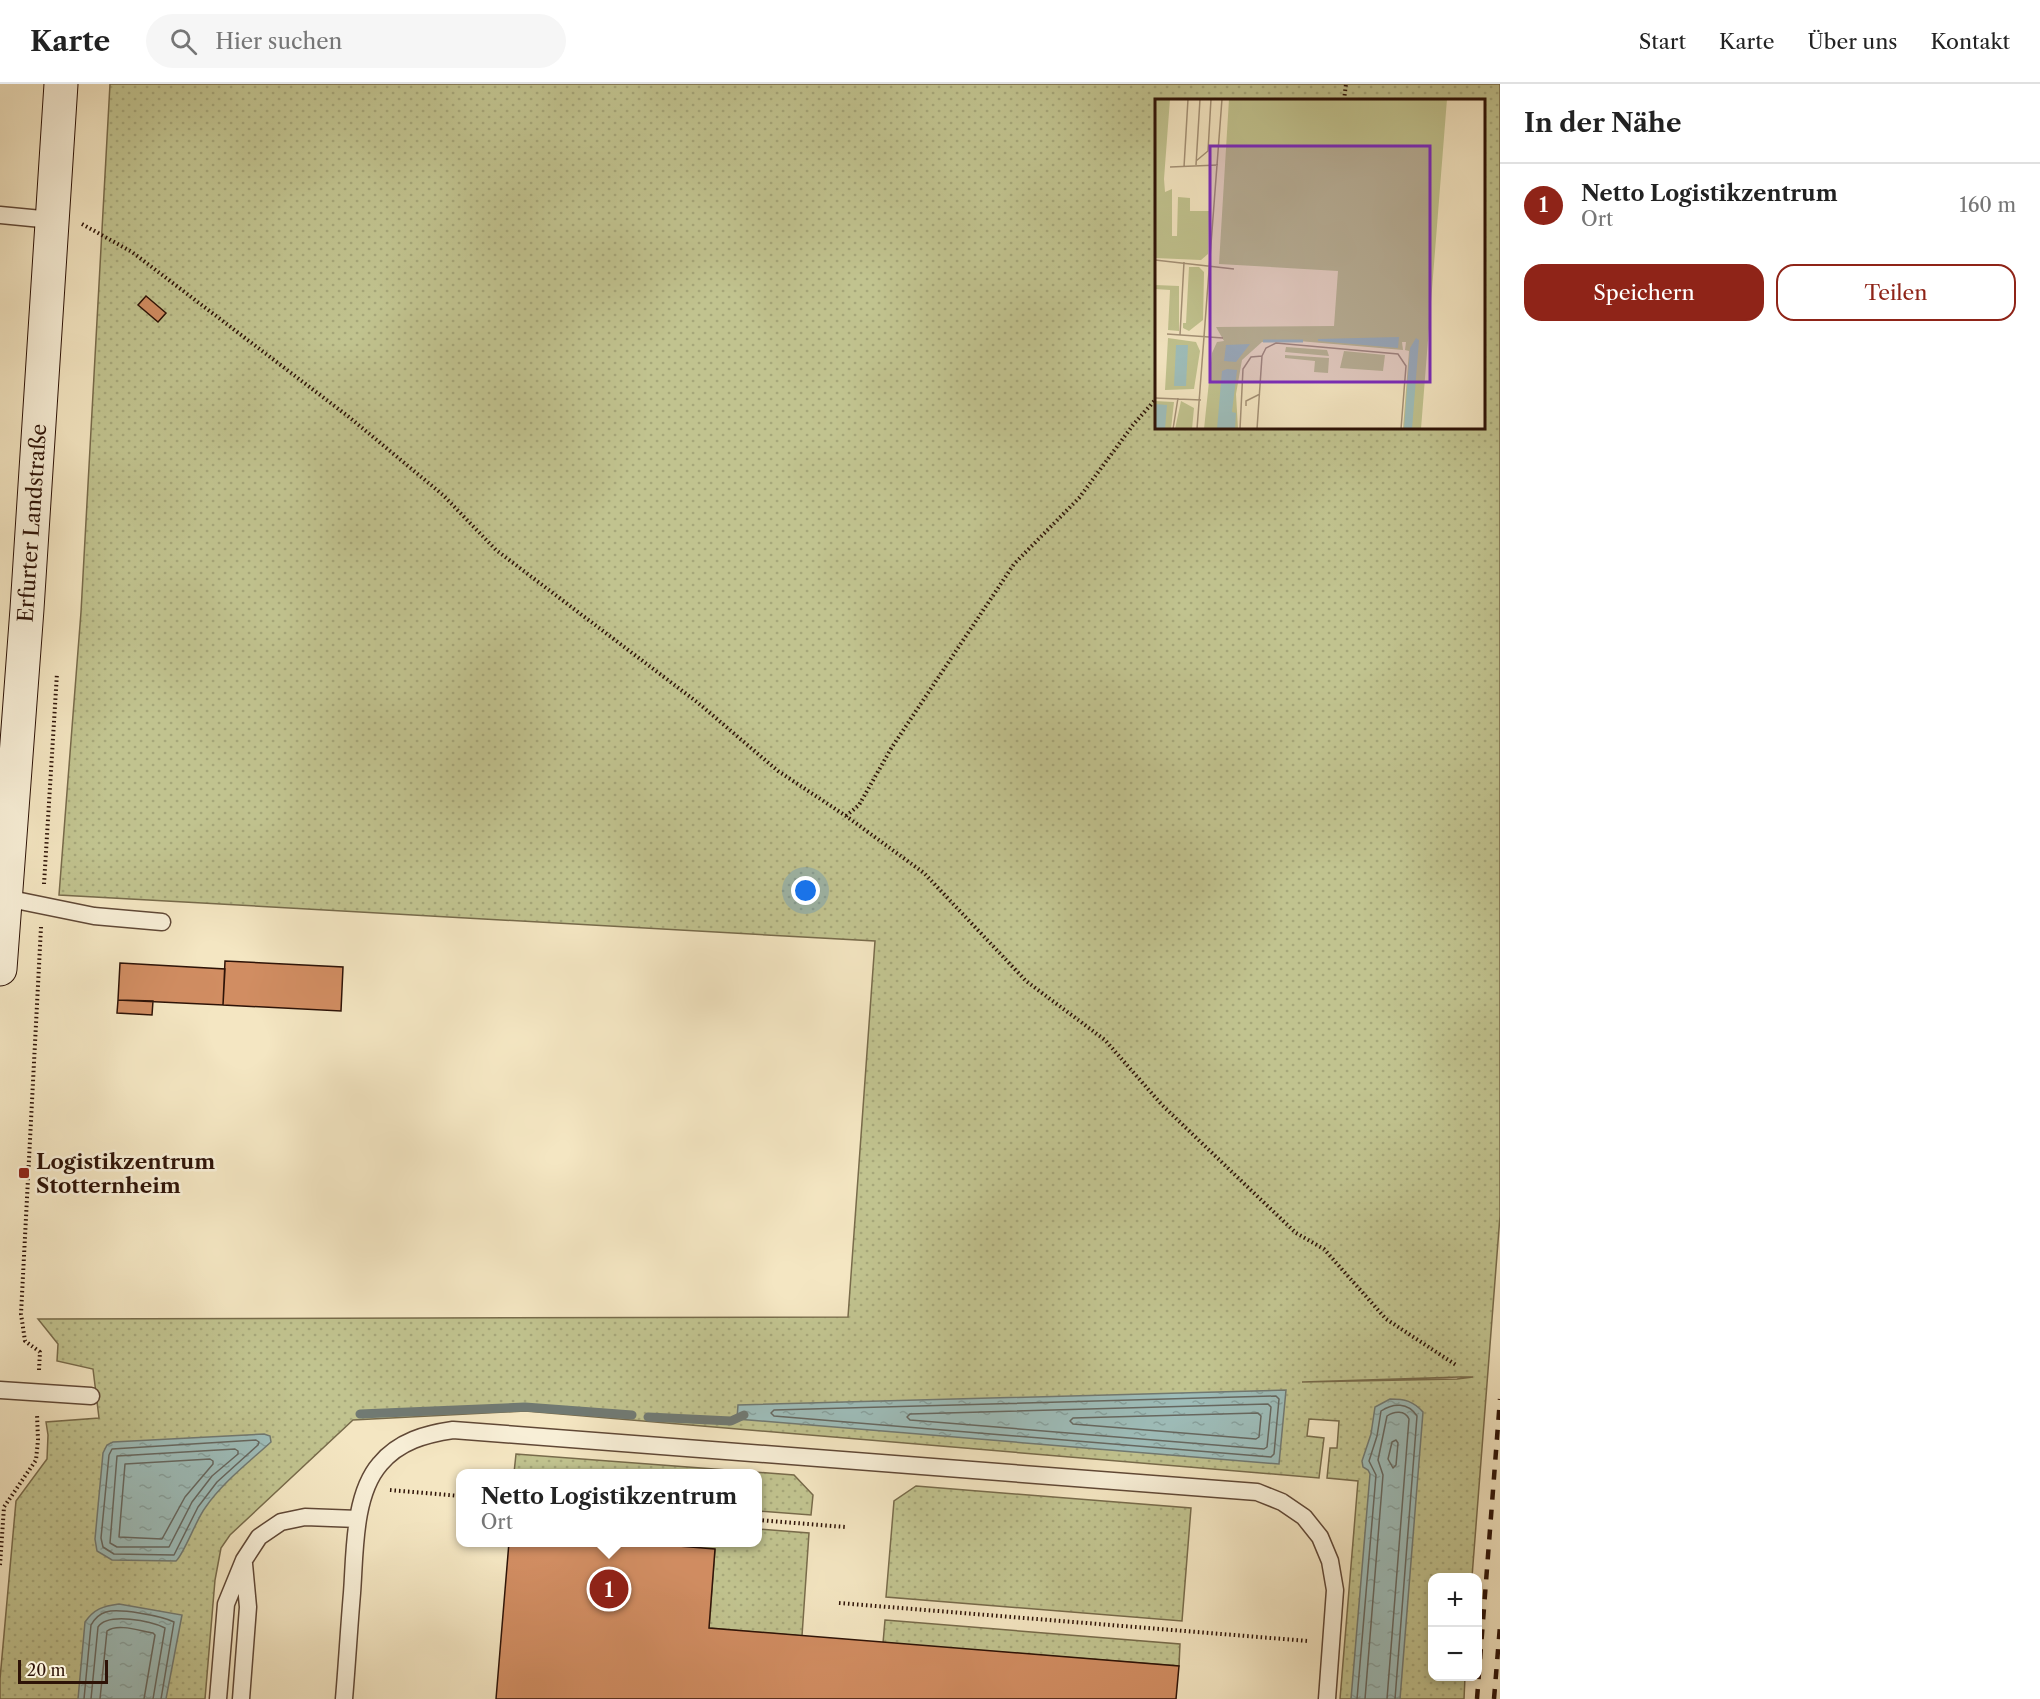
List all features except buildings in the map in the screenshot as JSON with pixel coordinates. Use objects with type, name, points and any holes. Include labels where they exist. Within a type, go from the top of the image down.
[{"type":"main road","name":"Erfurter Landstraße","points":[[0,969],[3,897],[27,609],[61,84]]},
{"type":"lane","points":[[0,215],[52,220]]},
{"type":"lane","points":[[3,897],[94,916],[162,922]]},
{"type":"lane","points":[[0,1390],[92,1396]]},
{"type":"lane","points":[[344,1699],[358,1519],[366,1488],[379,1464],[399,1446],[429,1433],[453,1430],[1257,1492],[1282,1502],[1304,1517],[1320,1537],[1330,1562],[1335,1590],[1327,1699]]},
{"type":"lane","points":[[218,1699],[226,1605],[244,1560],[259,1537],[281,1522],[305,1517],[358,1519]]},
{"type":"lane","points":[[241,1699],[248,1607],[244,1560]]},
{"type":"path","points":[[1344,99],[1346,84]]},
{"type":"path","points":[[52,220],[85,224],[132,252],[349,417],[443,495],[496,550],[697,702],[778,771],[846,816],[924,873],[1026,981],[1105,1040],[1162,1105],[1296,1233],[1324,1249],[1386,1319],[1456,1365]]},
{"type":"path","points":[[84,236],[85,224]]},
{"type":"path","points":[[846,816],[859,805],[892,747],[1014,564],[1079,498],[1133,425],[1155,400]]},
{"type":"path","points":[[0,1565],[4,1507],[36,1460],[38,1440],[36,1425],[40,1352],[25,1341],[21,1314],[57,666]]},
{"type":"path","points":[[366,1488],[456,1496]]},
{"type":"path","points":[[762,1520],[845,1527]]},
{"type":"path","points":[[839,1604],[1331,1642]]},
{"type":"green space","points":[[110,84],[1500,84],[1500,1216],[1472,1573],[1428,1573],[1428,1681],[1465,1681],[1464,1699],[1340,1699],[1358,1481],[1327,1478],[1330,1448],[1337,1448],[1339,1421],[1309,1419],[1307,1436],[1324,1438],[1319,1478],[525,1411],[353,1420],[230,1535],[221,1548],[215,1580],[205,1699],[0,1699],[16,1501],[47,1459],[46,1422],[99,1418],[93,1369],[57,1361],[58,1344],[38,1319],[848,1317],[875,941],[59,895],[81,612]],"holes":[[[1473,1377],[1457,1379],[1302,1382]]]},
{"type":"green space","points":[[516,1454],[715,1469],[514,1469]]},
{"type":"green space","points":[[762,1473],[794,1475],[813,1495],[811,1515],[762,1511]]},
{"type":"green space","points":[[916,1486],[1191,1508],[1182,1621],[886,1597],[894,1501]]},
{"type":"green space","points":[[762,1529],[809,1533],[802,1636],[709,1628],[715,1550],[678,1547],[762,1547]]},
{"type":"green space","points":[[885,1620],[1180,1644],[1179,1666],[883,1643]]},
{"type":"water","points":[[1286,1390],[1279,1464],[737,1419],[738,1405]]},
{"type":"water","points":[[1390,1399],[1408,1401],[1423,1412],[1400,1699],[1351,1699],[1370,1474],[1363,1467],[1362,1461],[1371,1434],[1375,1407]]},
{"type":"water","points":[[264,1434],[270,1436],[271,1442],[236,1473],[212,1499],[201,1513],[176,1561],[112,1560],[97,1551],[95,1539],[103,1453],[107,1445],[113,1442]]},
{"type":"water","points":[[119,1604],[182,1615],[166,1699],[78,1699],[85,1622],[99,1609]]},
{"type":"waterway","points":[[360,1414],[525,1407],[632,1415]]},
{"type":"waterway","points":[[648,1417],[731,1421],[744,1415]]},
{"type":"railway","points":[[1477,1699],[1500,1399]]},
{"type":"railway","points":[[1494,1699],[1500,1626]]},
{"type":"place","name":"Logistikzentrum Stotternheim","points":[[24,1173]]},
{"type":"place","name":"Netto Logistikzentrum","points":[[609,1589]]}]
